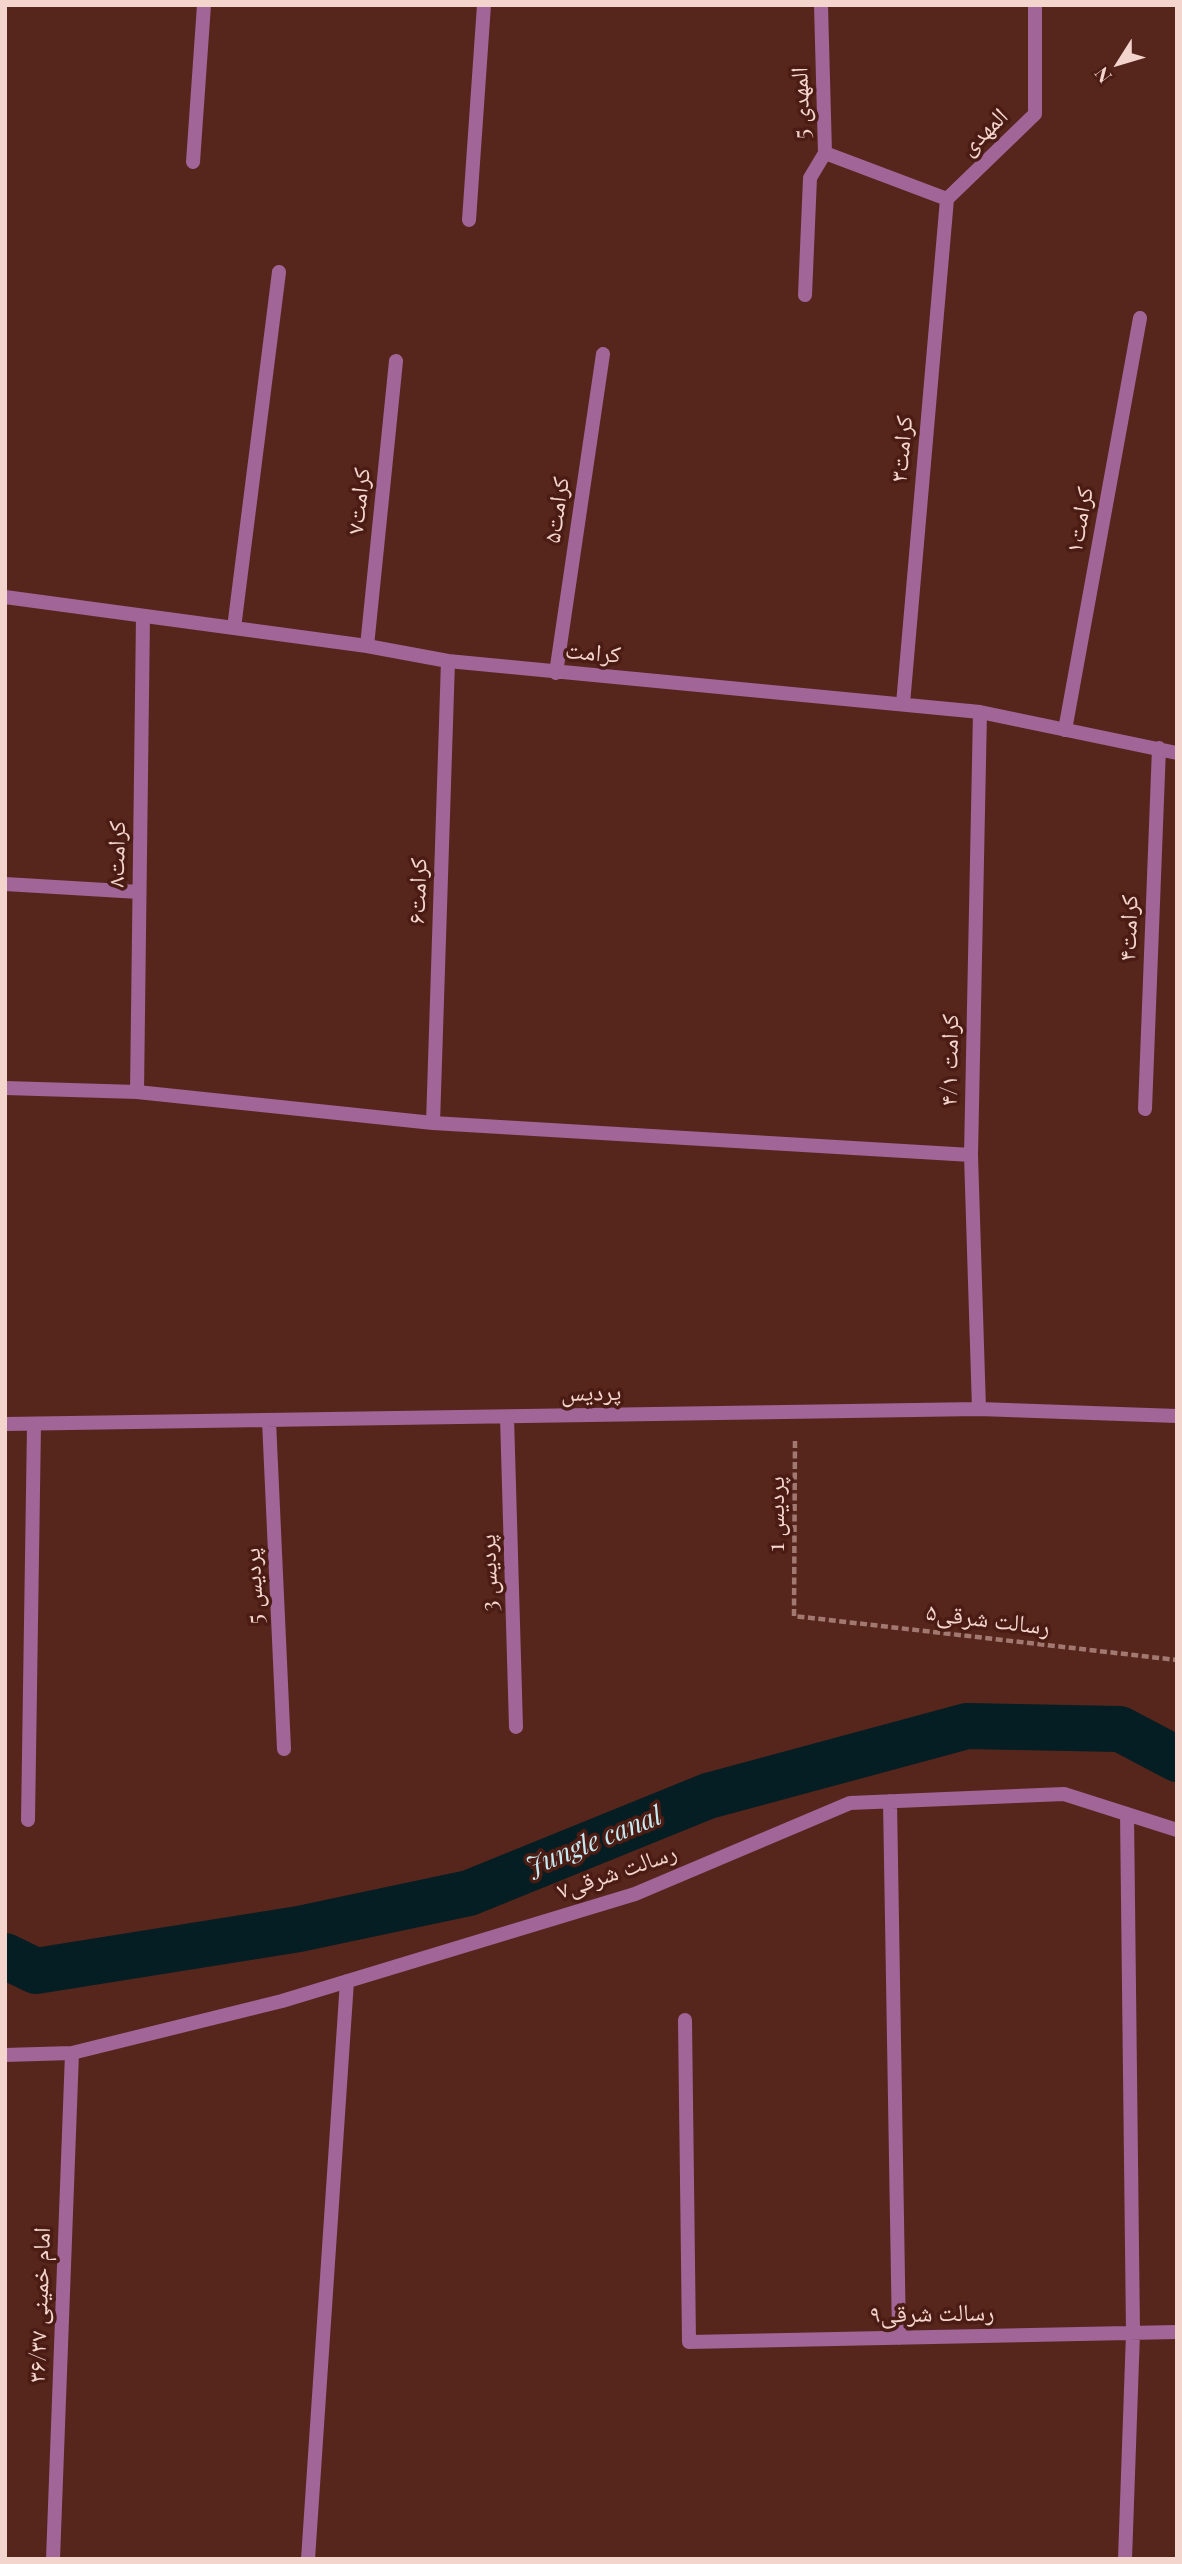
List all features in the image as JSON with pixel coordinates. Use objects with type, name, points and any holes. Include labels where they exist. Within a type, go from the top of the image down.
[{"type":"street","points":[[193,162],[204,5]]},
{"type":"street","points":[[469,220],[484,5]]},
{"type":"street","name":"المهدی 5","points":[[821,5],[825,153],[947,199]]},
{"type":"street","name":"المهدی","points":[[947,199],[1035,114],[1035,5]]},
{"type":"street","points":[[805,295],[810,178],[825,153]]},
{"type":"street","name":"کرامت۳","points":[[903,704],[947,199]]},
{"type":"street","points":[[234,628],[278,272]]},
{"type":"street","name":"کرامت۱","points":[[1065,730],[1140,318]]},
{"type":"street","name":"کرامت۵","points":[[556,673],[603,354]]},
{"type":"street","name":"کرامت۷","points":[[367,646],[396,361]]},
{"type":"street","name":"کرامت","points":[[5,597],[367,646],[448,661],[980,712],[1177,753]]},
{"type":"street","name":"کرامت۸","points":[[137,1092],[143,616]]},
{"type":"street","name":"کرامت۶","points":[[433,1123],[448,661]]},
{"type":"street","name":"کرامت ۴/۱","points":[[979,1409],[971,1154],[980,712]]},
{"type":"street","name":"کرامت۴","points":[[1145,1109],[1159,748]]},
{"type":"street","points":[[5,884],[139,892]]},
{"type":"street","points":[[5,1088],[137,1092],[433,1123],[971,1154]]},
{"type":"street","name":"پردیس","points":[[5,1424],[979,1409],[1177,1416]]},
{"type":"street","name":"پردیس 3","points":[[507,1417],[516,1727]]},
{"type":"street","name":"پردیس 5","points":[[269,1421],[284,1749]]},
{"type":"street","points":[[28,1820],[34,1425]]},
{"type":"street","name":"رسالت شرقی۷","points":[[5,2055],[72,2053],[282,2001],[635,1894],[850,1803],[1064,1794],[1177,1830]]},
{"type":"street","points":[[890,1801],[899,2338]]},
{"type":"street","points":[[1125,2559],[1133,2333],[1127,1814]]},
{"type":"street","points":[[308,2559],[347,1981]]},
{"type":"street","name":"رسالت شرقی۹","points":[[685,2020],[689,2343],[1177,2332]]},
{"type":"street","name":"امام خمینی ۳۶/۳۷","points":[[53,2559],[72,2053]]},
{"type":"path","name":"پردیس 1","points":[[794,1616],[795,1412]]},
{"type":"path","name":"رسالت شرقی۵","points":[[794,1616],[1177,1660]]},
{"type":"waterway","name":"Jungle canal","points":[[5,1956],[36,1971],[299,1929],[469,1893],[708,1796],[967,1726],[1120,1729],[1177,1759]]}]
